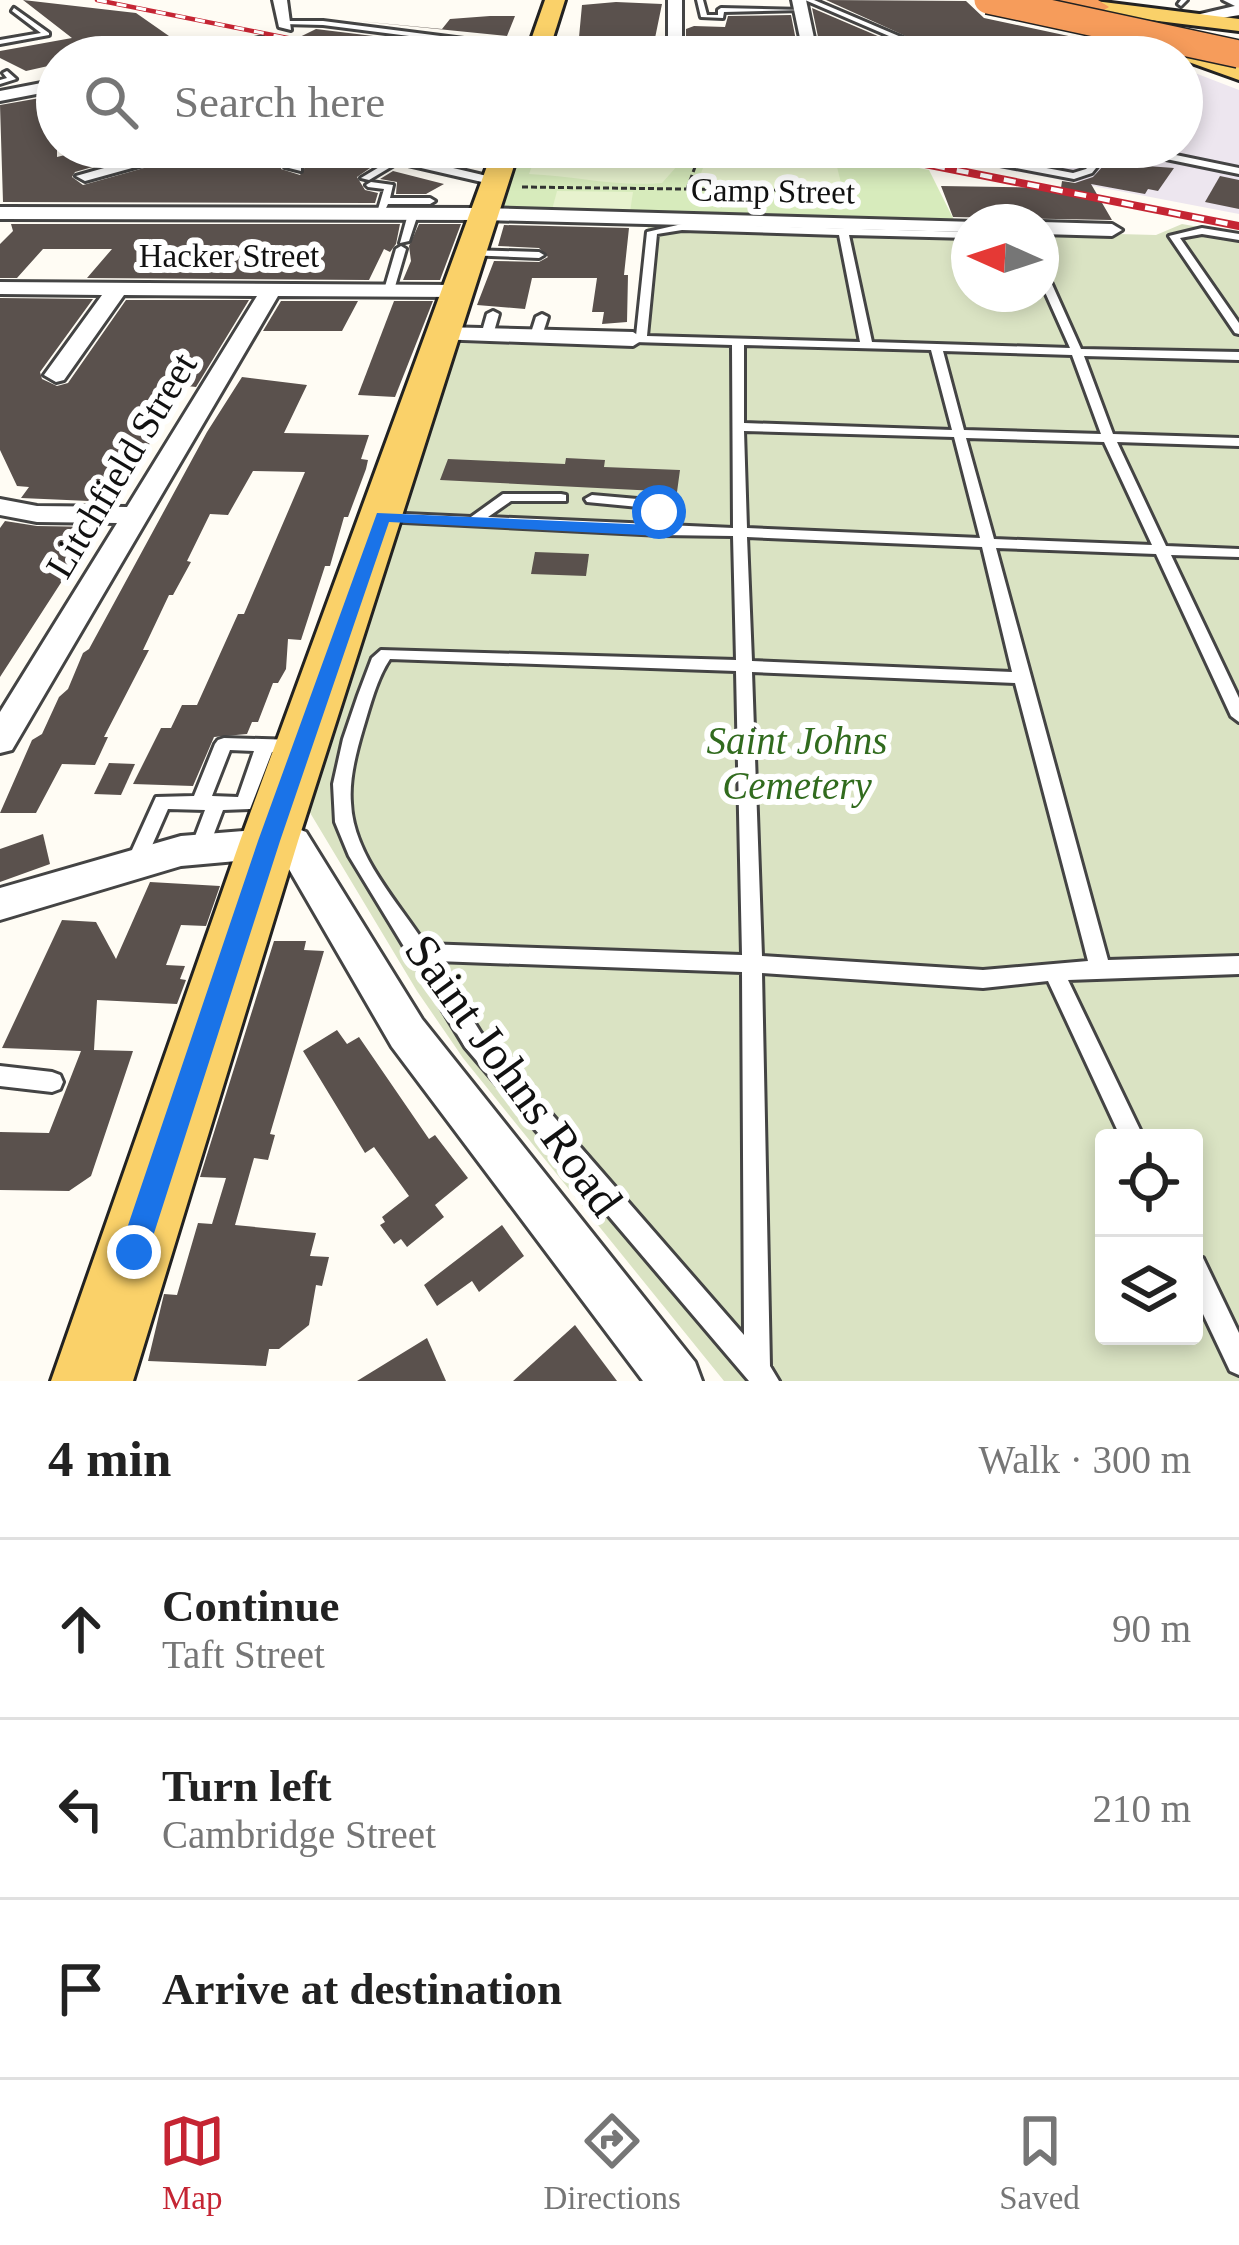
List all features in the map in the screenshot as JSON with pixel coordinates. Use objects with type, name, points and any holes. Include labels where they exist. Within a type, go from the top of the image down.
[{"type":"highway","points":[[988,0],[1156,36]]},
{"type":"highway","points":[[1022,0],[1169,36]]},
{"type":"highway","points":[[1061,0],[1106,5]]},
{"type":"highway","points":[[1203,44],[1239,53]]},
{"type":"highway","points":[[1203,46],[1239,53]]},
{"type":"main road","points":[[543,36],[554,0]]},
{"type":"main road","points":[[1005,0],[1136,36]]},
{"type":"main road","points":[[1035,0],[1184,8],[1239,25]]},
{"type":"main road","points":[[1159,36],[1154,32],[1184,8]]},
{"type":"main road","points":[[1203,60],[1239,74]]},
{"type":"main road","points":[[92,1381],[269,841],[284,746],[383,517],[482,251]]},
{"type":"street","points":[[280,0],[286,25]]},
{"type":"street","points":[[675,0],[675,36]]},
{"type":"street","points":[[1230,0],[1239,7]]},
{"type":"street","points":[[802,3],[808,36]]},
{"type":"street","points":[[1184,8],[1239,7]]},
{"type":"street","points":[[0,96],[36,89]]},
{"type":"street","points":[[85,176],[116,168]]},
{"type":"street","points":[[404,168],[482,251],[539,327],[637,339]]},
{"type":"street","name":"Camp Street","points":[[0,213],[422,208],[482,251],[951,227]]},
{"type":"street","points":[[1059,229],[1112,230]]},
{"type":"street","name":"Hacker Street","points":[[0,288],[389,290],[482,251]]},
{"type":"street","points":[[56,375],[118,289]]},
{"type":"street","name":"Litchfield Street","points":[[0,741],[271,290]]},
{"type":"street","points":[[1,510],[136,515]]},
{"type":"street","points":[[0,904],[136,861],[200,847],[269,841]]},
{"type":"street","name":"Saint Johns Road","points":[[269,841],[293,842],[407,1033],[676,1381]]},
{"type":"lane","points":[[700,0],[704,17],[721,16],[721,10],[802,3],[889,36]]},
{"type":"lane","points":[[0,42],[47,34],[14,10]]},
{"type":"lane","points":[[286,25],[323,23],[425,36]]},
{"type":"lane","points":[[1203,161],[1239,171]]},
{"type":"lane","points":[[382,207],[390,187],[369,181],[386,168]]},
{"type":"lane","points":[[1040,168],[1075,176],[1091,168]]},
{"type":"lane","points":[[389,290],[402,245],[422,208]]},
{"type":"lane","points":[[951,235],[682,227],[652,232],[637,339],[1239,356]]},
{"type":"lane","points":[[1239,237],[1202,231],[1174,236],[1239,331]]},
{"type":"lane","points":[[843,232],[867,346]]},
{"type":"lane","points":[[482,251],[539,255]]},
{"type":"lane","points":[[1059,312],[1108,437],[1239,716]]},
{"type":"lane","points":[[738,343],[736,428],[761,1376]]},
{"type":"lane","points":[[936,347],[1100,969]]},
{"type":"lane","points":[[736,428],[1239,442]]},
{"type":"lane","points":[[474,521],[508,497],[561,498]]},
{"type":"lane","points":[[592,499],[655,504],[661,531]]},
{"type":"lane","points":[[383,517],[1239,553]]},
{"type":"lane","points":[[761,1376],[473,1040],[357,852],[343,819],[341,794],[380,658],[387,654],[1022,678]]},
{"type":"lane","points":[[200,847],[224,744],[284,746]]},
{"type":"lane","points":[[136,861],[162,802],[244,803],[284,746]]},
{"type":"lane","points":[[419,952],[752,964],[983,979],[1239,965]]},
{"type":"lane","points":[[1054,972],[1129,1129]]},
{"type":"lane","points":[[0,1076],[52,1082]]},
{"type":"lane","points":[[1203,1286],[1239,1362]]},
{"type":"path","points":[[687,189],[695,168]]},
{"type":"path","points":[[482,251],[687,189],[838,194],[837,190],[847,190]]},
{"type":"shaded area","points":[[1203,76],[1239,90],[1239,214],[999,168],[1203,168]]},
{"type":"green space","points":[[514,168],[919,168],[929,170],[951,220],[501,209]]},
{"type":"green space","points":[[531,168],[675,168],[662,183],[644,184],[529,174]]},
{"type":"green space","points":[[703,168],[837,168],[842,187],[710,186],[698,181]]},
{"type":"green space","points":[[557,191],[633,192],[630,212],[552,210]]},
{"type":"green space","name":"Saint Johns Cemetery","points":[[1182,224],[1239,234],[1239,1381],[724,1381],[463,1058],[309,811],[457,343],[632,348],[648,225],[951,231],[951,312],[1059,312],[1059,232],[1156,235]]},
{"type":"building","points":[[23,0],[136,13],[169,36],[69,36]]},
{"type":"building","points":[[826,0],[966,1],[984,18],[1068,36],[906,36]]},
{"type":"building","points":[[662,4],[655,36],[579,36],[582,5]]},
{"type":"building","points":[[812,8],[878,36],[818,36]]},
{"type":"building","points":[[791,15],[795,36],[686,36],[686,29],[694,26],[725,27],[728,16]]},
{"type":"building","points":[[515,16],[507,36],[358,21],[442,29],[450,19]]},
{"type":"building","points":[[316,29],[373,36],[302,36]]},
{"type":"building","points":[[36,44],[36,69],[26,71],[0,58],[0,51]]},
{"type":"building","points":[[36,99],[36,168],[89,168],[72,177],[83,185],[144,168],[281,168],[300,175],[304,168],[370,168],[357,177],[365,190],[378,193],[375,203],[3,202],[0,105]]},
{"type":"building","points":[[1101,168],[1174,168],[1158,191],[1148,189],[1145,194],[1091,184],[1112,220],[1059,219],[1059,204],[951,204],[951,212],[941,186],[1061,188],[1062,181],[1075,183],[1093,177]]},
{"type":"building","points":[[393,171],[444,184],[426,194],[396,194],[397,182],[380,179]]},
{"type":"building","points":[[1220,176],[1239,180],[1239,209],[1205,202]]},
{"type":"building","points":[[11,224],[400,224],[396,244],[390,252],[384,249],[369,280],[87,278],[112,249],[43,249],[17,278],[0,278],[0,244],[13,231]]},
{"type":"building","points":[[419,224],[461,224],[440,280],[403,280]]},
{"type":"building","points":[[504,225],[629,228],[624,275],[628,275],[627,322],[602,324],[604,312],[592,312],[597,278],[532,278],[525,309],[477,305],[494,261],[539,262],[548,257],[539,248],[498,246]]},
{"type":"building","points":[[0,298],[93,299],[40,372],[42,379],[57,386],[68,383],[126,300],[249,300],[196,387],[187,386],[112,502],[21,498],[29,487],[17,486],[0,450]]},
{"type":"building","points":[[281,301],[358,301],[342,331],[263,331]]},
{"type":"building","points":[[394,301],[433,301],[395,397],[358,395]]},
{"type":"building","points":[[242,377],[307,385],[284,433],[369,435],[361,459],[368,460],[366,469],[348,517],[344,517],[330,566],[325,566],[301,640],[288,639],[286,669],[278,683],[273,683],[258,722],[252,722],[247,734],[214,737],[193,786],[133,784],[161,728],[171,728],[182,705],[197,705],[238,614],[244,614],[305,472],[253,471],[228,515],[210,514],[187,561],[191,562],[143,650],[149,650],[104,737],[108,737],[95,765],[62,764],[36,813],[0,813],[32,740],[42,734],[83,653]]},
{"type":"building","points":[[566,458],[605,460],[604,467],[680,470],[677,492],[440,480],[448,459],[565,464]]},
{"type":"building","points":[[5,521],[97,527],[0,677],[0,528]]},
{"type":"building","points":[[535,552],[589,554],[586,576],[531,574]]},
{"type":"building","points":[[109,763],[135,764],[121,795],[94,794]]},
{"type":"building","points":[[43,834],[50,864],[0,882],[0,849]]},
{"type":"building","points":[[150,882],[220,886],[206,926],[181,925],[166,965],[185,966],[180,979],[186,980],[177,1004],[97,1000],[94,1050],[133,1051],[91,1176],[69,1191],[0,1190],[0,1132],[49,1133],[81,1051],[2,1048],[62,920],[96,922],[116,959]]},
{"type":"building","points":[[274,941],[306,941],[304,950],[324,951],[270,1134],[275,1135],[268,1160],[254,1158],[235,1225],[316,1233],[310,1256],[329,1257],[322,1286],[316,1285],[309,1325],[279,1349],[269,1349],[266,1366],[148,1361],[164,1294],[177,1295],[198,1223],[212,1224],[226,1178],[200,1177]]},
{"type":"building","points":[[337,1030],[347,1044],[359,1037],[429,1139],[435,1135],[468,1178],[435,1205],[444,1217],[407,1247],[401,1239],[394,1244],[380,1225],[385,1222],[382,1217],[409,1196],[374,1147],[365,1153],[303,1051]]},
{"type":"building","points":[[502,1225],[524,1256],[479,1292],[472,1281],[437,1306],[424,1285]]},
{"type":"building","points":[[575,1325],[617,1381],[513,1381]]},
{"type":"building","points":[[427,1338],[446,1381],[357,1381]]},
{"type":"railway","points":[[97,0],[278,36]]},
{"type":"railway","points":[[945,168],[1239,226]]},
{"type":"route","points":[[134,1252],[269,841],[383,517],[661,531],[659,512]]}]
